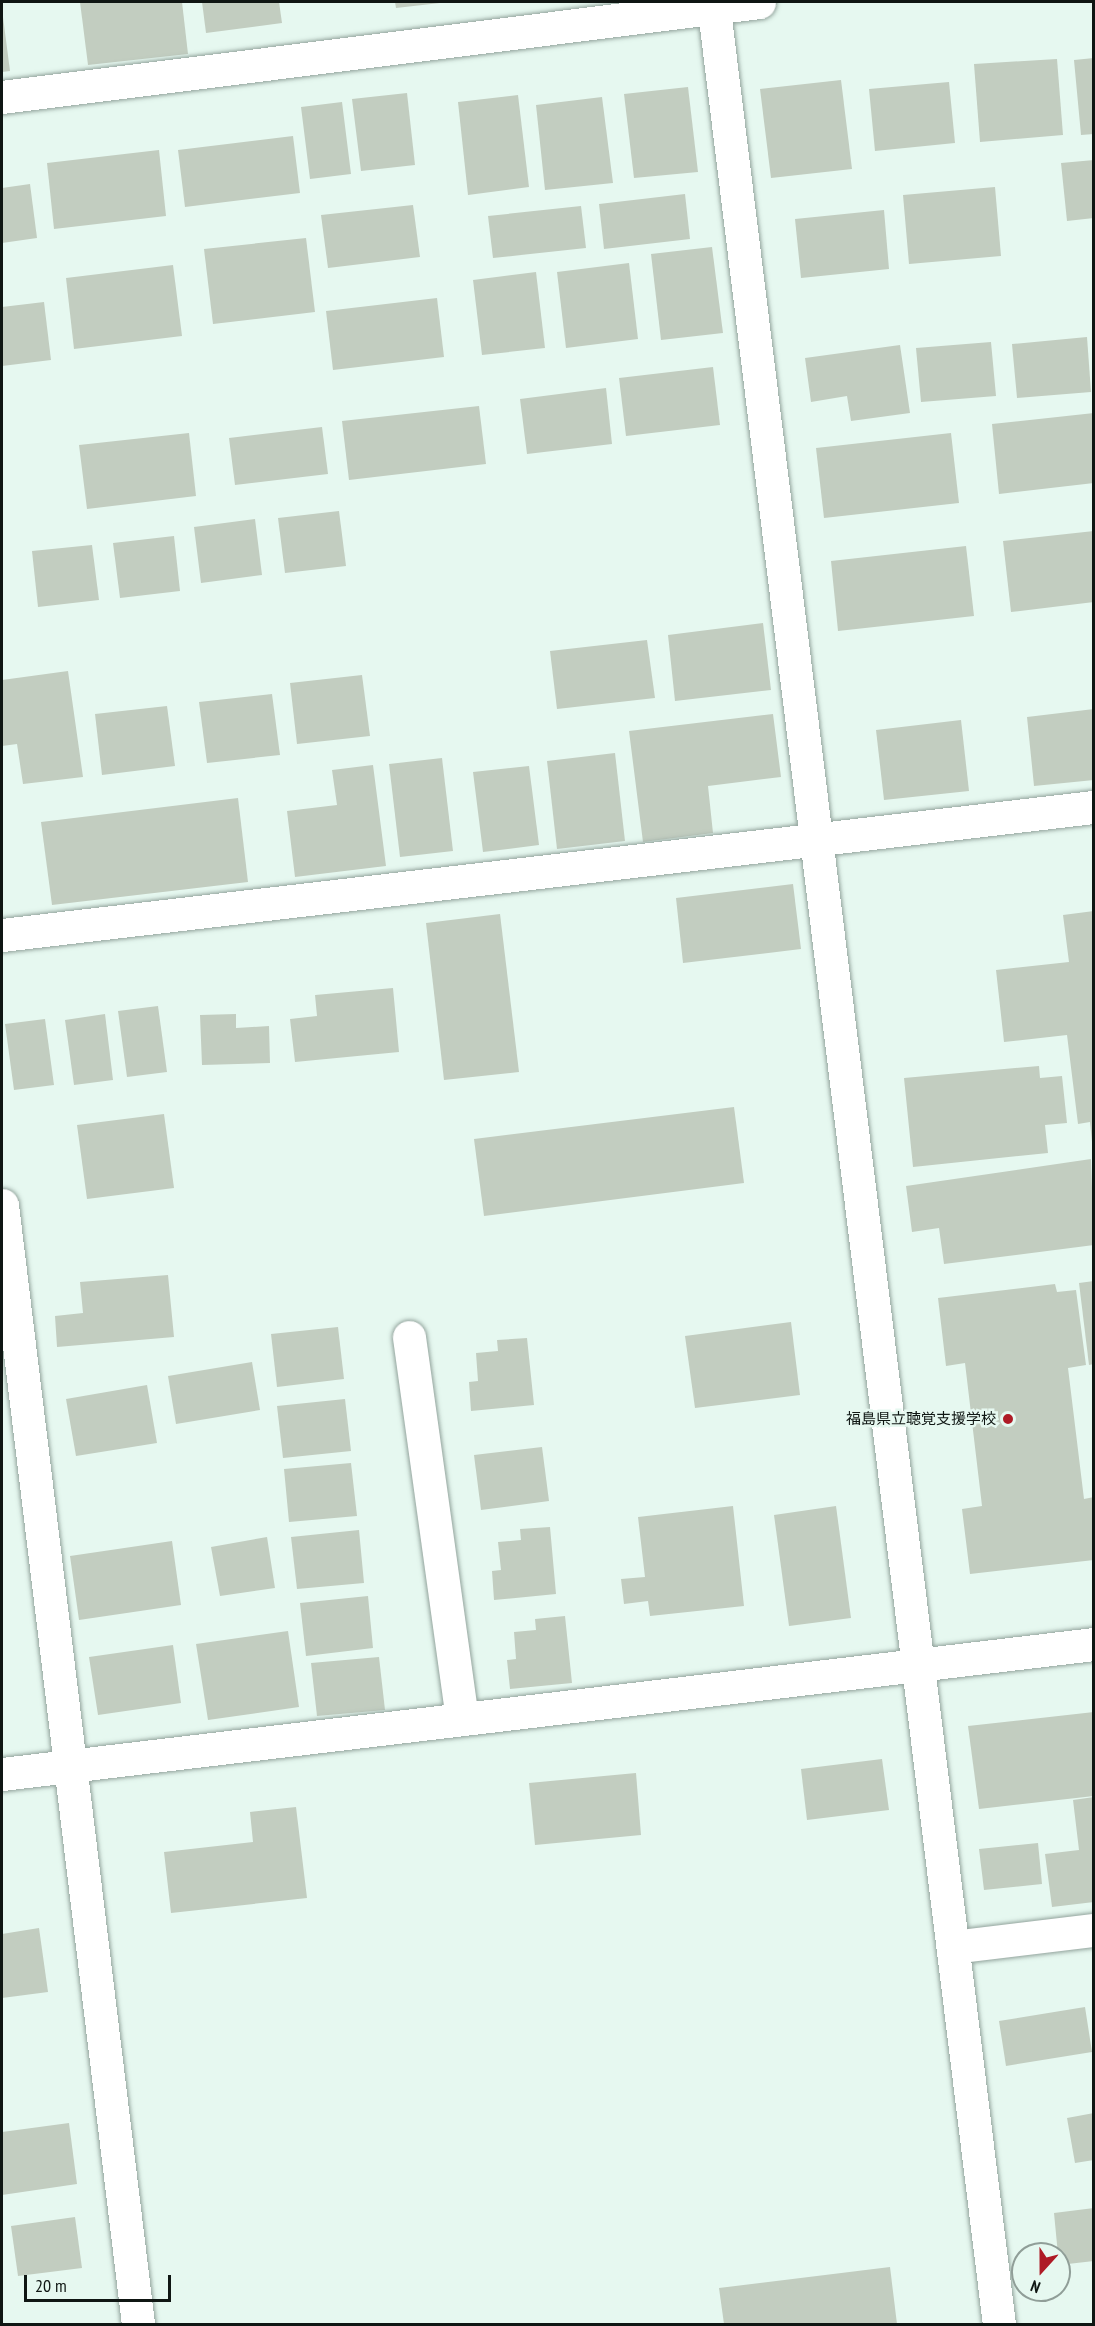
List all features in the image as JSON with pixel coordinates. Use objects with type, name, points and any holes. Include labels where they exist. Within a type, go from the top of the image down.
[{"type":"street","points":[[2,98],[713,4],[759,2]]},
{"type":"street","points":[[713,4],[999,2325]]},
{"type":"street","points":[[2,935],[817,842],[1094,807]]},
{"type":"street","points":[[2,1205],[67,1766],[138,2325]]},
{"type":"street","points":[[409,1337],[462,1718]]},
{"type":"street","points":[[2,1774],[1094,1644]]},
{"type":"street","points":[[953,1947],[1094,1930]]},
{"type":"building","points":[[80,2],[182,2],[188,54],[88,65]]},
{"type":"building","points":[[202,2],[279,2],[282,23],[206,33]]},
{"type":"building","points":[[395,2],[440,2],[440,3],[396,8]]},
{"type":"building","points":[[2,18],[10,71],[2,72]]},
{"type":"building","points":[[1094,58],[1094,134],[1081,135],[1074,60]]},
{"type":"building","points":[[1057,59],[1063,135],[980,142],[974,64]]},
{"type":"building","points":[[841,80],[852,169],[771,178],[760,89]]},
{"type":"building","points":[[949,82],[955,143],[875,151],[869,89]]},
{"type":"building","points":[[688,87],[698,172],[634,178],[624,94]]},
{"type":"building","points":[[407,93],[415,165],[361,171],[352,99]]},
{"type":"building","points":[[518,95],[529,187],[468,195],[458,102]]},
{"type":"building","points":[[602,97],[613,183],[545,190],[536,105]]},
{"type":"building","points":[[342,102],[351,174],[310,179],[301,107]]},
{"type":"building","points":[[293,136],[300,193],[185,207],[178,150]]},
{"type":"building","points":[[159,150],[166,216],[54,229],[47,163]]},
{"type":"building","points":[[1094,160],[1094,218],[1067,221],[1061,163]]},
{"type":"building","points":[[30,184],[37,238],[2,243],[2,188]]},
{"type":"building","points":[[995,187],[1001,256],[909,264],[903,195]]},
{"type":"building","points":[[685,194],[690,239],[604,249],[599,204]]},
{"type":"building","points":[[413,205],[420,257],[328,268],[321,215]]},
{"type":"building","points":[[581,206],[586,248],[493,258],[488,216]]},
{"type":"building","points":[[884,210],[889,269],[801,278],[795,219]]},
{"type":"building","points":[[306,238],[315,312],[213,324],[204,249]]},
{"type":"building","points":[[712,247],[723,333],[661,340],[651,254]]},
{"type":"building","points":[[629,263],[638,339],[566,348],[557,272]]},
{"type":"building","points":[[173,265],[182,336],[74,349],[66,278]]},
{"type":"building","points":[[536,272],[545,348],[482,355],[473,280]]},
{"type":"building","points":[[437,298],[444,357],[333,370],[326,311]]},
{"type":"building","points":[[44,302],[51,360],[2,366],[2,307]]},
{"type":"building","points":[[1087,337],[1091,392],[1017,398],[1012,344]]},
{"type":"building","points":[[991,342],[996,396],[921,402],[916,348]]},
{"type":"building","points":[[900,345],[910,413],[851,421],[847,396],[811,402],[805,358]]},
{"type":"building","points":[[713,367],[720,425],[626,436],[619,378]]},
{"type":"building","points":[[606,388],[612,444],[527,454],[520,399]]},
{"type":"building","points":[[479,406],[486,464],[349,480],[342,421]]},
{"type":"building","points":[[1094,413],[1094,483],[999,494],[992,424]]},
{"type":"building","points":[[322,427],[328,474],[235,485],[229,438]]},
{"type":"building","points":[[189,433],[196,496],[87,509],[79,445]]},
{"type":"building","points":[[951,433],[959,503],[824,518],[816,448]]},
{"type":"building","points":[[339,511],[346,566],[285,573],[278,518]]},
{"type":"building","points":[[255,519],[262,575],[201,583],[194,527]]},
{"type":"building","points":[[1094,531],[1094,602],[1011,612],[1003,541]]},
{"type":"building","points":[[174,536],[180,591],[120,598],[113,543]]},
{"type":"building","points":[[92,545],[99,600],[38,607],[32,551]]},
{"type":"building","points":[[966,546],[974,616],[838,631],[831,561]]},
{"type":"building","points":[[763,623],[771,690],[675,701],[668,635]]},
{"type":"building","points":[[647,640],[655,698],[557,709],[550,651]]},
{"type":"building","points":[[68,671],[83,777],[23,784],[17,744],[2,746],[2,680]]},
{"type":"building","points":[[362,675],[370,736],[297,744],[290,683]]},
{"type":"building","points":[[272,694],[280,755],[207,763],[199,702]]},
{"type":"building","points":[[167,706],[175,766],[102,775],[95,714]]},
{"type":"building","points":[[1094,709],[1094,780],[1034,786],[1027,717]]},
{"type":"building","points":[[773,714],[781,777],[708,786],[713,833],[643,842],[629,731]]},
{"type":"building","points":[[961,720],[969,791],[884,800],[876,730]]},
{"type":"building","points":[[615,753],[625,841],[557,849],[547,761]]},
{"type":"building","points":[[442,758],[453,851],[400,857],[389,764]]},
{"type":"building","points":[[373,765],[386,866],[295,877],[287,811],[337,805],[332,770]]},
{"type":"building","points":[[529,766],[539,845],[483,852],[473,772]]},
{"type":"building","points":[[238,798],[248,882],[52,905],[41,822]]},
{"type":"building","points":[[793,884],[801,949],[683,963],[676,898]]},
{"type":"building","points":[[1094,911],[1094,1141],[1092,1142],[1090,1122],[1078,1124],[1067,1035],[1004,1042],[996,970],[1069,962],[1063,915]]},
{"type":"building","points":[[500,914],[519,1072],[444,1080],[426,923]]},
{"type":"building","points":[[393,988],[399,1052],[295,1062],[290,1019],[317,1016],[315,995]]},
{"type":"building","points":[[158,1006],[167,1072],[127,1077],[118,1011]]},
{"type":"building","points":[[105,1014],[113,1080],[74,1085],[65,1020]]},
{"type":"building","points":[[236,1014],[236,1028],[269,1026],[270,1063],[202,1065],[200,1015]]},
{"type":"building","points":[[45,1019],[54,1085],[14,1090],[5,1024]]},
{"type":"building","points":[[1039,1066],[1040,1078],[1062,1076],[1067,1123],[1045,1125],[1048,1153],[913,1167],[904,1078]]},
{"type":"building","points":[[734,1107],[744,1183],[484,1216],[474,1139]]},
{"type":"building","points":[[164,1114],[174,1188],[87,1199],[77,1125]]},
{"type":"building","points":[[1091,1159],[1094,1245],[944,1264],[939,1228],[912,1232],[906,1186]]},
{"type":"building","points":[[168,1275],[174,1337],[57,1347],[55,1316],[83,1313],[80,1282]]},
{"type":"building","points":[[1094,1281],[1094,1364],[1089,1365],[1079,1283]]},
{"type":"building","points":[[1055,1284],[1057,1292],[1076,1290],[1086,1365],[1068,1368],[1084,1499],[1094,1497],[1094,1560],[970,1574],[962,1509],[982,1506],[965,1363],[946,1366],[938,1298]]},
{"type":"building","points":[[791,1322],[800,1395],[695,1408],[685,1336]]},
{"type":"building","points":[[338,1327],[344,1379],[277,1387],[271,1334]]},
{"type":"building","points":[[527,1338],[534,1405],[471,1411],[469,1382],[478,1381],[476,1353],[498,1351],[497,1340]]},
{"type":"building","points":[[252,1362],[260,1410],[176,1424],[168,1376]]},
{"type":"building","points":[[147,1385],[157,1443],[76,1456],[66,1399]]},
{"type":"building","points":[[345,1399],[351,1451],[283,1458],[277,1406]]},
{"type":"building","points":[[542,1447],[549,1501],[481,1510],[474,1455]]},
{"type":"building","points":[[351,1463],[357,1516],[289,1522],[284,1469]]},
{"type":"building","points":[[733,1506],[744,1606],[650,1616],[648,1601],[624,1604],[621,1579],[645,1577],[638,1517]]},
{"type":"building","points":[[836,1506],[851,1618],[789,1626],[774,1515]]},
{"type":"building","points":[[550,1527],[556,1594],[494,1600],[492,1571],[501,1570],[498,1542],[521,1540],[520,1529]]},
{"type":"building","points":[[359,1530],[364,1583],[297,1589],[291,1537]]},
{"type":"building","points":[[267,1537],[275,1588],[220,1596],[211,1547]]},
{"type":"building","points":[[172,1541],[181,1605],[79,1620],[70,1556]]},
{"type":"building","points":[[368,1596],[373,1648],[306,1656],[300,1603]]},
{"type":"building","points":[[565,1616],[572,1683],[510,1689],[507,1660],[516,1659],[514,1632],[536,1630],[535,1619]]},
{"type":"building","points":[[288,1631],[299,1707],[208,1720],[196,1644]]},
{"type":"building","points":[[173,1645],[181,1703],[98,1715],[89,1657]]},
{"type":"building","points":[[379,1657],[385,1710],[317,1716],[311,1663]]},
{"type":"building","points":[[1094,1712],[1094,1796],[979,1809],[968,1726]]},
{"type":"building","points":[[882,1759],[889,1810],[807,1820],[801,1769]]},
{"type":"building","points":[[636,1773],[641,1835],[535,1845],[529,1783]]},
{"type":"building","points":[[1094,1797],[1094,1902],[1052,1907],[1045,1854],[1079,1850],[1073,1800]]},
{"type":"building","points":[[296,1807],[307,1898],[171,1913],[164,1852],[253,1842],[250,1812]]},
{"type":"building","points":[[1038,1843],[1042,1884],[984,1890],[979,1849]]},
{"type":"building","points":[[39,1928],[48,1992],[2,1998],[2,1934]]},
{"type":"building","points":[[1085,2007],[1092,2052],[1006,2066],[999,2021]]},
{"type":"building","points":[[1094,2113],[1094,2160],[1075,2163],[1067,2118]]},
{"type":"building","points":[[69,2123],[77,2184],[2,2195],[2,2132]]},
{"type":"building","points":[[1094,2208],[1094,2261],[1071,2264],[1071,2242],[1057,2242],[1054,2213]]},
{"type":"building","points":[[75,2217],[82,2268],[18,2276],[11,2226]]},
{"type":"building","points":[[890,2267],[897,2324],[724,2324],[719,2288]]},
{"type":"place","name":"福島県立聴覚支援学校","points":[[1008,1419]]}]
